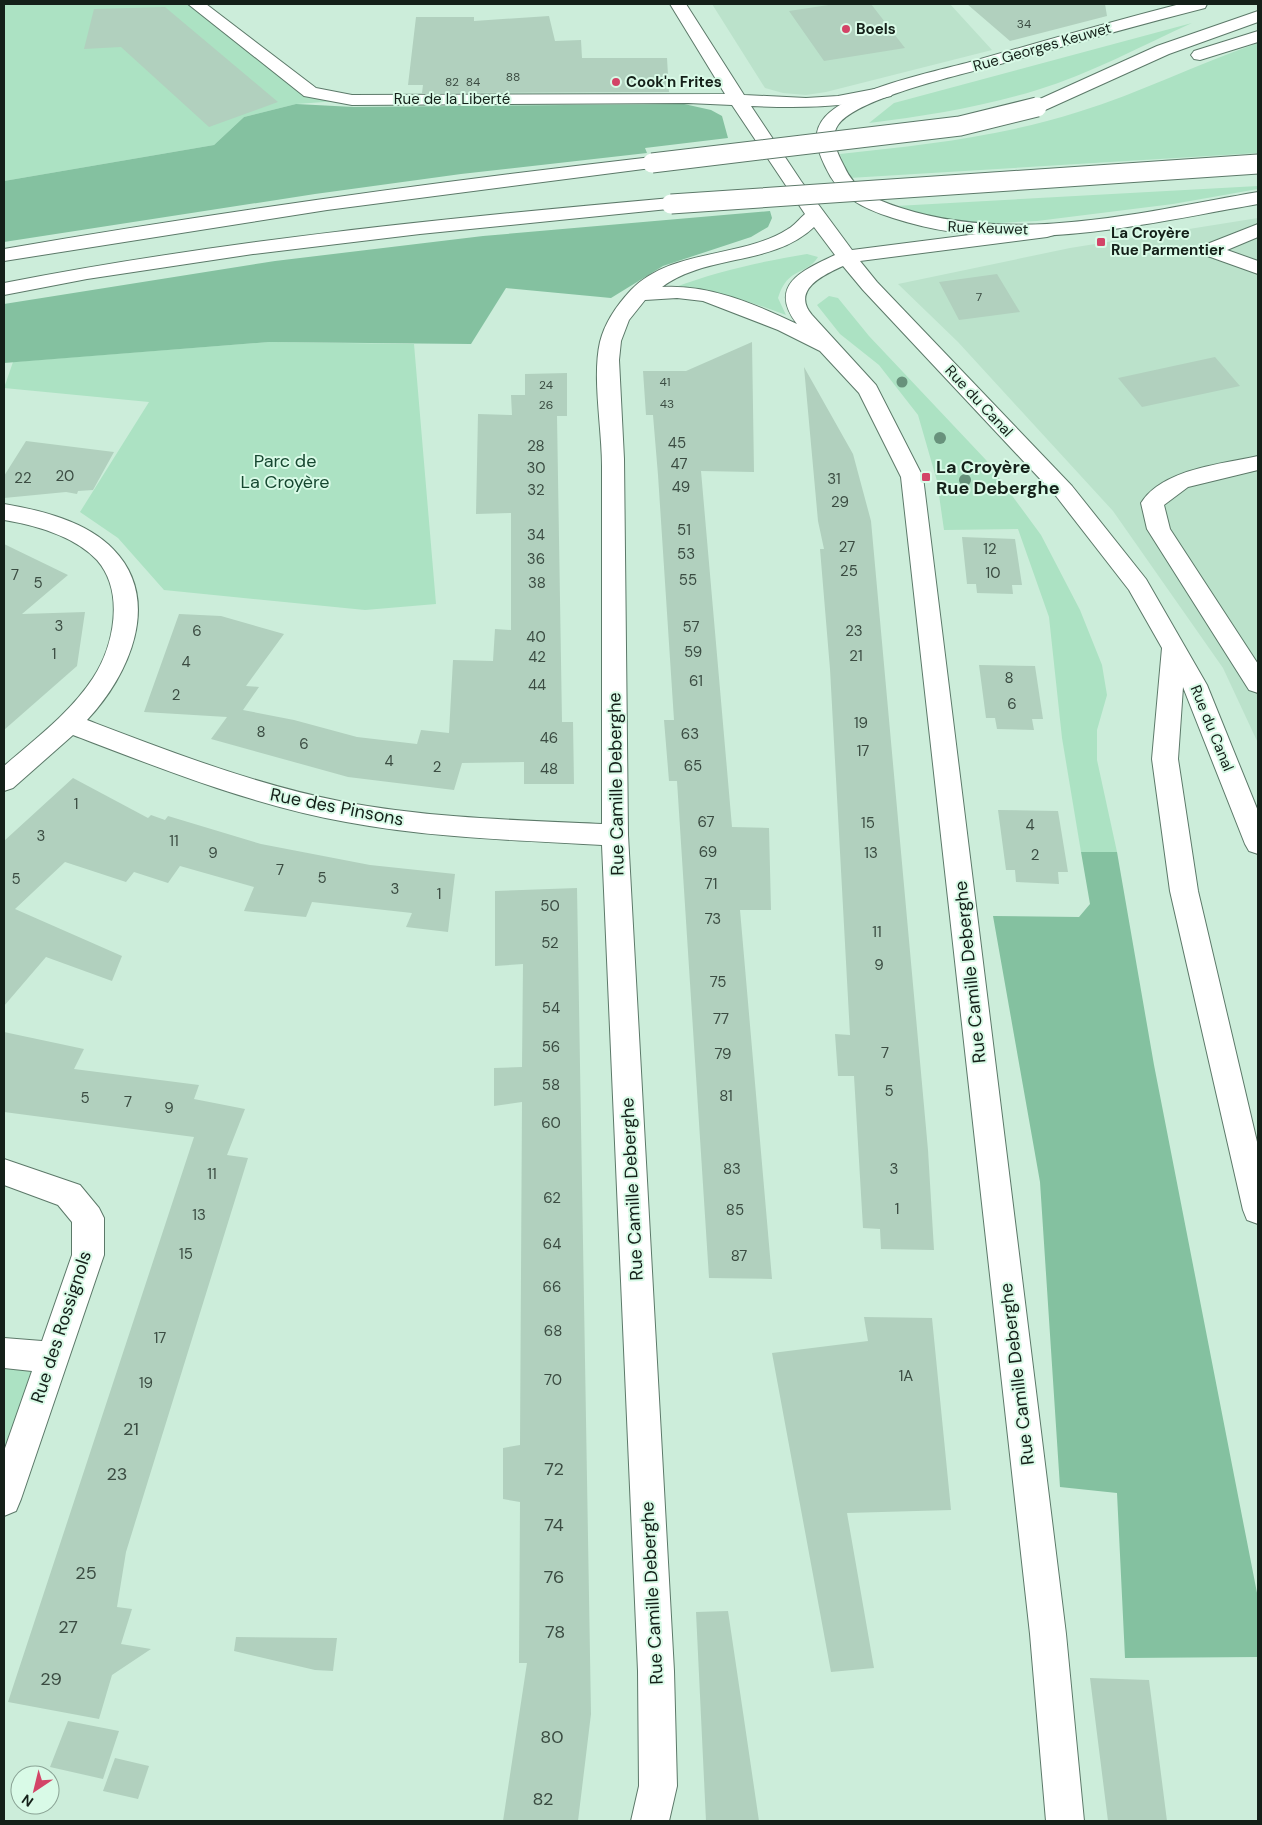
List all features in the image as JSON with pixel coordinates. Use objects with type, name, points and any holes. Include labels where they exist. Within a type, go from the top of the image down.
[{"type":"main road","name":"Rue de la Liberté","points":[[196,4],[310,92],[352,100],[688,98],[806,103],[838,101],[885,92]]},
{"type":"main road","name":"Rue du Canal","points":[[678,4],[814,216],[846,257],[870,286],[1064,491],[1138,585],[1195,685],[1258,844]]},
{"type":"main road","name":"Rue Georges Keuwet","points":[[885,92],[1112,26],[1199,4]]},
{"type":"main road","points":[[1037,107],[1163,50],[1258,16]]},
{"type":"main road","points":[[4,254],[321,204],[464,184],[951,127],[1037,107],[1070,103],[1108,91],[1182,61],[1258,36]]},
{"type":"main road","name":"Rue Keuwet","points":[[885,92],[833,120],[827,130],[825,146],[843,184],[857,196],[895,214],[944,227],[972,229],[1062,229]]},
{"type":"main road","points":[[4,289],[184,257],[330,237],[474,221],[671,204],[1258,164]]},
{"type":"main road","points":[[827,346],[796,307],[795,292],[802,282],[846,257],[1062,229],[1258,198]]},
{"type":"main road","name":"Rue Camille Deberghe","points":[[650,1821],[658,1786],[656,1671],[615,835],[613,459],[608,360],[611,340],[619,319],[639,294],[658,280],[684,268],[778,242],[796,233],[814,216]]},
{"type":"main road","points":[[1258,230],[1209,250],[1258,268]]},
{"type":"main road","name":"Rue Camille Deberghe","points":[[639,294],[677,292],[707,295],[785,326],[827,346],[868,390],[912,477],[1048,1634],[1065,1821]]},
{"type":"main road","points":[[1258,463],[1181,481],[1152,502],[1159,530],[1258,684]]},
{"type":"main road","points":[[4,512],[58,528],[102,552],[116,572],[126,599],[126,631],[118,654],[93,697],[70,723],[4,781]]},
{"type":"main road","points":[[1174,648],[1164,759],[1184,891],[1258,1210]]},
{"type":"main road","name":"Rue des Pinsons","points":[[70,723],[204,775],[284,798],[384,819],[457,826],[615,835]]},
{"type":"main road","name":"Rue des Rossignols","points":[[4,1172],[69,1195],[88,1218],[88,1255],[4,1499]]},
{"type":"main road","points":[[4,1353],[52,1358]]},
{"type":"shaded area","points":[[712,4],[950,4],[992,50],[826,92],[806,95],[783,93],[765,88]]},
{"type":"shaded area","points":[[296,104],[354,107],[684,104],[711,110],[722,116],[728,138],[645,148],[647,153],[461,174],[315,194],[4,242],[4,181],[214,145],[244,117]]},
{"type":"shaded area","points":[[770,211],[772,218],[768,227],[751,237],[663,266],[611,298],[506,288],[471,344],[269,342],[4,363],[4,304],[275,261],[483,236]]},
{"type":"shaded area","points":[[1258,218],[1258,743],[1223,668],[1113,511],[958,342],[898,284],[1070,248]]},
{"type":"shaded area","points":[[1081,852],[1117,852],[1154,1065],[1258,1598],[1258,1657],[1125,1658],[1117,1493],[1060,1487],[1040,1182],[993,916],[1079,917],[1090,904]]},
{"type":"green space","points":[[4,4],[196,4],[299,83],[352,100],[296,104],[244,117],[214,145],[4,181]]},
{"type":"green space","points":[[1192,23],[1096,68],[1037,90],[954,110],[869,123],[894,103]]},
{"type":"green space","points":[[1258,43],[1258,153],[849,178],[840,154],[960,139],[1049,121],[1124,96]]},
{"type":"green space","points":[[1258,186],[1258,189],[1173,204],[1037,221],[980,224],[941,221],[896,206]]},
{"type":"green space","points":[[807,254],[818,257],[808,267],[787,281],[778,298],[786,315],[731,297],[703,291],[673,288],[739,268]]},
{"type":"green space","points":[[829,296],[838,298],[869,336],[986,460],[1041,535],[1080,610],[1102,665],[1107,695],[1097,730],[1097,760],[1117,852],[1081,852],[1062,738],[1049,617],[1018,529],[944,530],[937,481],[918,415],[879,365],[840,334],[817,305]]},
{"type":"green space","name":"Parc de La Croyère","points":[[269,342],[414,344],[436,604],[365,610],[164,590],[118,538],[80,512],[149,402],[4,388],[13,362]]},
{"type":"green space","points":[[4,1353],[52,1358],[4,1499]]},
{"type":"building","name":"Boels","points":[[835,4],[871,4],[905,48],[824,61],[789,11]]},
{"type":"building","points":[[967,4],[1105,4],[1107,16],[1010,41]]},
{"type":"building","points":[[165,7],[278,102],[209,127],[121,47],[84,49],[94,9]]},
{"type":"building","points":[[549,16],[555,41],[581,40],[582,58],[667,58],[669,92],[422,93],[423,85],[408,85],[416,17],[474,17],[474,21]]},
{"type":"building","points":[[997,274],[1020,312],[959,320],[939,282]]},
{"type":"building","points":[[752,342],[754,472],[701,471],[732,827],[769,828],[771,910],[740,910],[772,1279],[709,1278],[677,781],[669,781],[664,720],[674,720],[658,475],[653,415],[646,415],[643,371],[686,371]]},
{"type":"building","points":[[1215,357],[1240,386],[1142,407],[1118,378]]},
{"type":"building","points":[[804,367],[853,454],[871,521],[928,1150],[934,1250],[881,1249],[880,1229],[863,1228],[854,1076],[838,1076],[835,1034],[850,1035],[830,669],[820,549],[824,549],[818,521]]},
{"type":"building","points":[[567,373],[567,416],[557,416],[562,722],[573,722],[574,784],[524,784],[524,762],[462,763],[454,790],[348,777],[211,739],[227,717],[144,712],[179,614],[221,616],[284,634],[246,686],[259,687],[243,710],[294,720],[357,737],[417,744],[421,730],[449,733],[453,660],[493,661],[495,629],[511,630],[511,513],[476,514],[478,414],[512,415],[511,395],[525,395],[525,374]]},
{"type":"building","points":[[26,441],[114,452],[93,490],[78,491],[77,494],[66,492],[4,498],[4,476]]},
{"type":"building","points":[[962,537],[1015,539],[1022,585],[1012,585],[1013,594],[977,593],[976,584],[967,584]]},
{"type":"building","points":[[4,544],[68,575],[22,614],[85,612],[77,666],[4,730]]},
{"type":"building","points":[[979,665],[1035,666],[1043,719],[1032,719],[1034,730],[997,729],[995,718],[986,718]]},
{"type":"building","points":[[73,778],[148,818],[151,815],[165,820],[168,816],[261,844],[370,865],[455,874],[448,932],[406,927],[412,913],[312,902],[306,917],[244,911],[254,887],[180,866],[168,883],[134,872],[126,882],[65,862],[15,909],[122,956],[112,981],[46,957],[4,1006],[4,841]]},
{"type":"building","points":[[998,810],[1058,811],[1068,872],[1058,872],[1059,884],[1016,882],[1015,870],[1006,870]]},
{"type":"building","points":[[577,888],[591,1714],[578,1821],[503,1821],[527,1663],[519,1663],[520,1502],[503,1499],[503,1448],[520,1445],[522,1102],[494,1106],[494,1068],[522,1067],[523,964],[495,966],[495,891]]},
{"type":"building","points":[[4,1032],[84,1049],[74,1069],[199,1085],[194,1099],[245,1109],[227,1155],[248,1158],[126,1552],[117,1607],[132,1609],[121,1644],[151,1649],[112,1675],[99,1719],[8,1702],[194,1137],[4,1112]]},
{"type":"building","points":[[864,1317],[932,1318],[951,1510],[847,1513],[874,1668],[831,1672],[772,1353],[868,1341]]},
{"type":"building","points":[[728,1611],[759,1821],[706,1821],[696,1612]]},
{"type":"building","points":[[236,1637],[337,1638],[333,1671],[315,1670],[234,1651]]},
{"type":"building","points":[[1090,1678],[1149,1680],[1167,1821],[1108,1821]]},
{"type":"building","points":[[68,1721],[119,1731],[103,1779],[60,1769],[60,1765],[51,1765]]},
{"type":"building","points":[[115,1758],[149,1766],[138,1799],[103,1791]]},
{"type":"place","name":"Boels","points":[[846,29]]},
{"type":"place","name":"Cook'n Frites","points":[[616,82]]},
{"type":"place","name":"La Croyère Rue Parmentier","points":[[1101,242]]},
{"type":"place","name":"La Croyère Rue Deberghe","points":[[926,477]]}]
